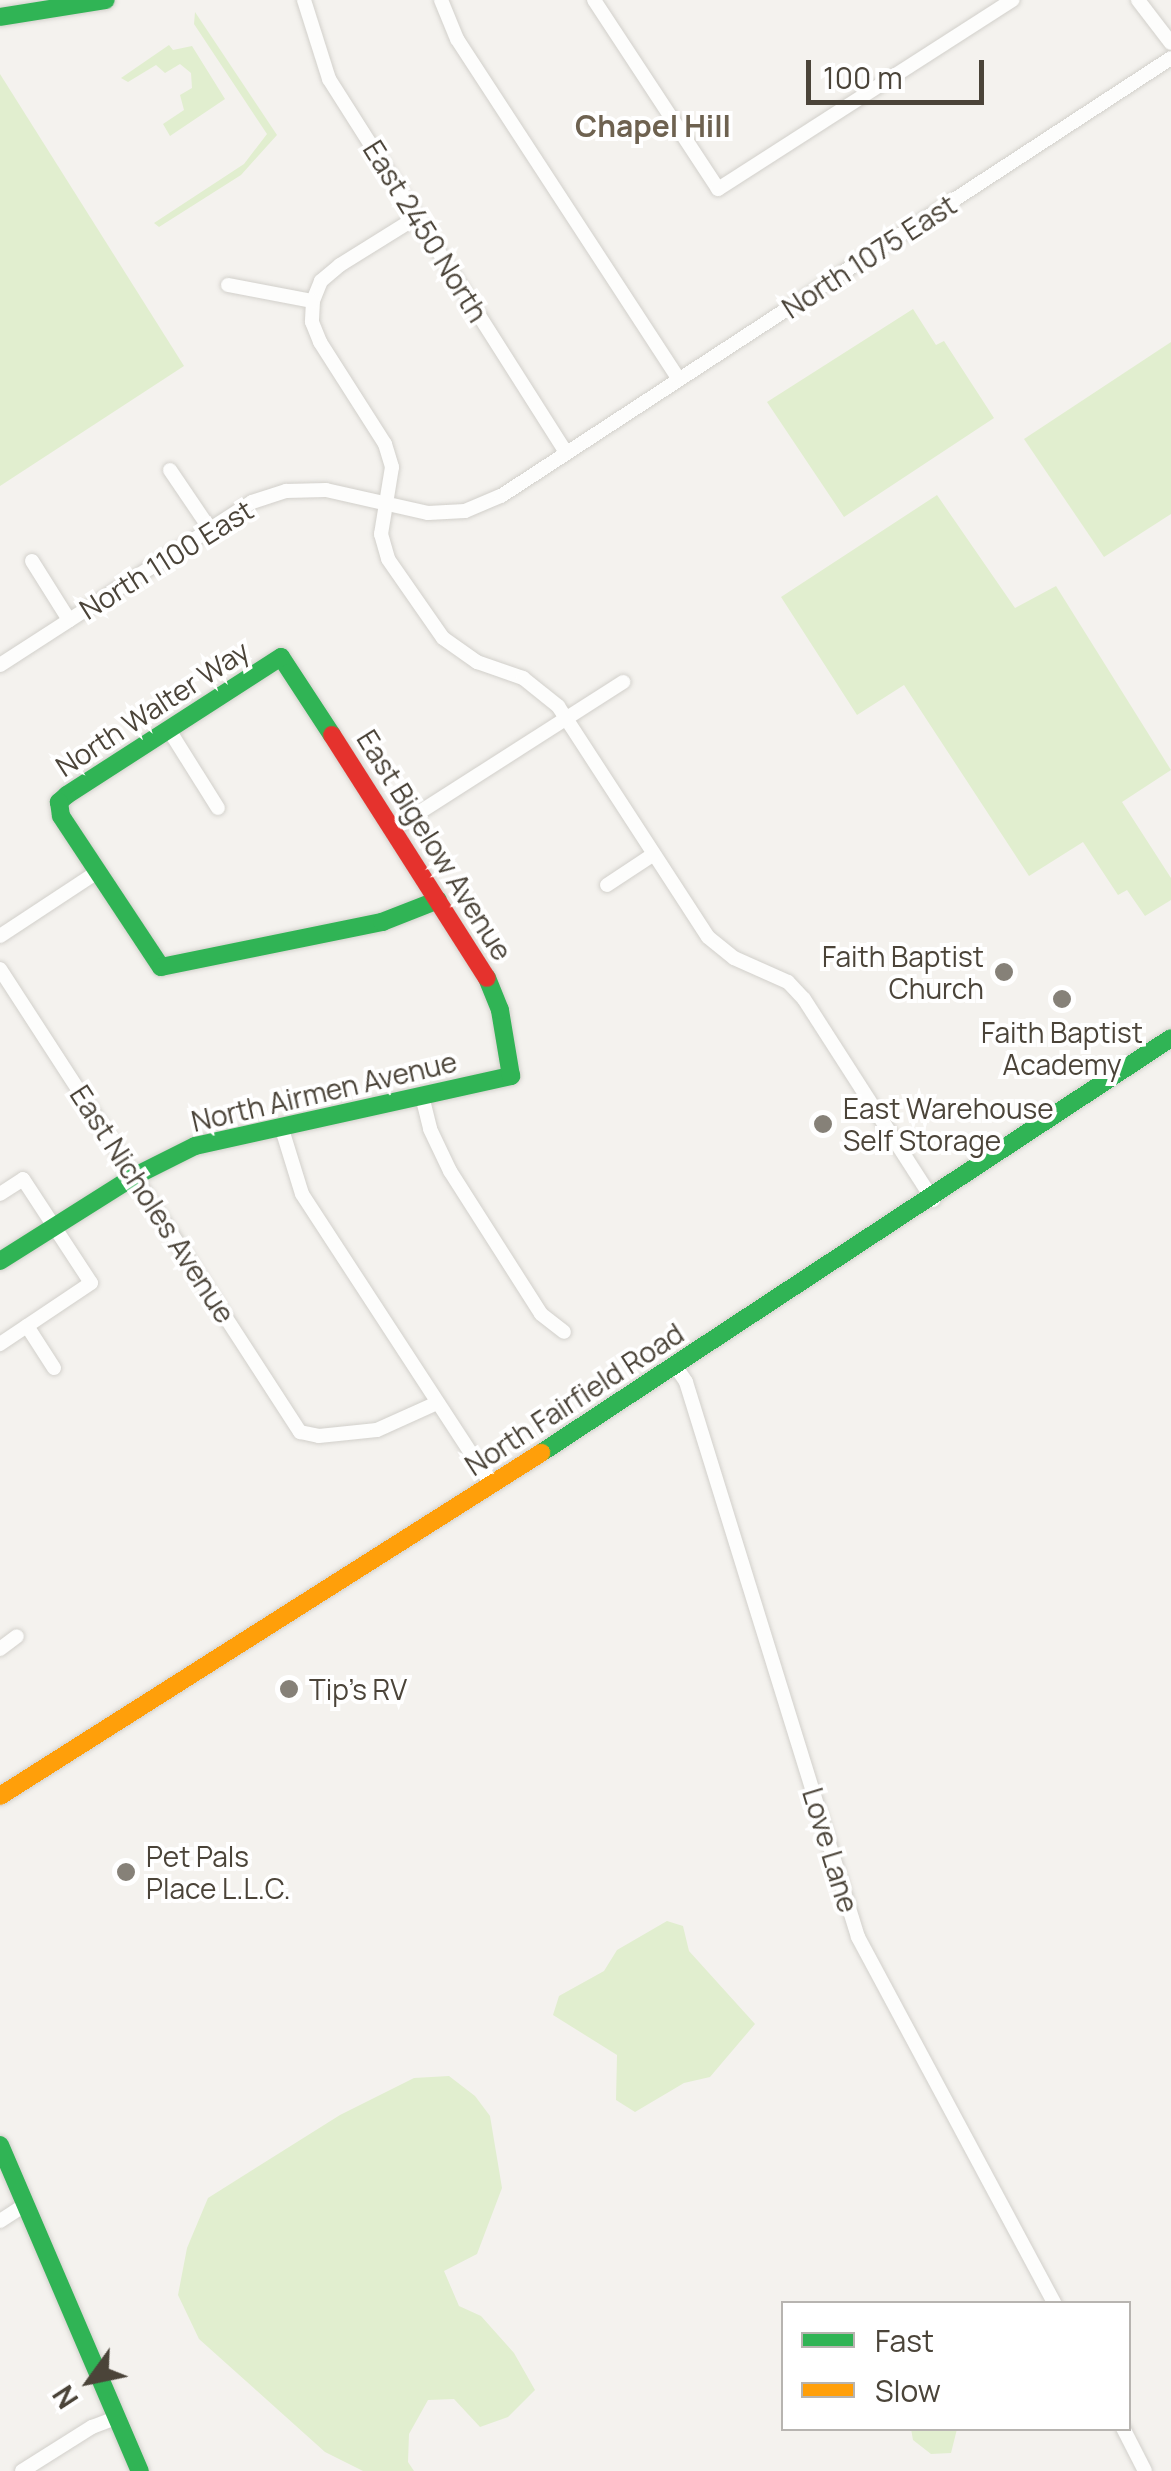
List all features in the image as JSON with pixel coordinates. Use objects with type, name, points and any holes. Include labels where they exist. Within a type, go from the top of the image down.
[{"type":"street","points":[[0,17],[106,0]]},
{"type":"street","name":"East 2450 North","points":[[304,0],[329,79],[566,453]]},
{"type":"street","points":[[442,0],[457,39],[679,379]]},
{"type":"street","points":[[594,0],[718,189],[1012,0]]},
{"type":"street","points":[[1138,0],[1171,42]]},
{"type":"street","name":"North 1075 East","points":[[566,453],[1171,58]]},
{"type":"street","points":[[417,217],[340,265],[321,281],[312,301],[312,322],[320,342],[385,444],[392,467],[383,546],[428,619],[459,651],[538,686],[566,718],[718,948],[788,982],[804,998],[933,1200]]},
{"type":"street","points":[[228,284],[312,301]]},
{"type":"street","name":"North 1100 East","points":[[0,665],[252,502],[286,492],[326,490],[428,513],[465,511],[500,496],[566,453]]},
{"type":"street","points":[[170,470],[210,529]]},
{"type":"street","points":[[32,561],[69,620]]},
{"type":"street","name":"North Walter Way","points":[[97,872],[58,808],[66,795],[281,657]]},
{"type":"street","name":"East Bigelow Avenue","points":[[281,657],[395,828],[496,995],[510,1076]]},
{"type":"street","points":[[395,828],[623,682]]},
{"type":"street","points":[[169,730],[218,808]]},
{"type":"street","points":[[606,886],[654,854]]},
{"type":"street","points":[[0,936],[97,872],[160,967],[382,922],[438,900]]},
{"type":"street","name":"East Nicholes Avenue","points":[[0,968],[300,1432],[308,1436],[377,1430],[437,1403]]},
{"type":"street","name":"North Fairfield Road","points":[[0,1796],[676,1367],[933,1200],[1171,1038]]},
{"type":"street","name":"North Airmen Avenue","points":[[0,1261],[135,1176],[195,1146],[510,1076]]},
{"type":"street","points":[[422,1096],[430,1129],[450,1172],[541,1314],[564,1332]]},
{"type":"street","points":[[281,1126],[302,1194],[492,1484]]},
{"type":"street","points":[[0,1194],[23,1179],[91,1283],[0,1344]]},
{"type":"street","points":[[27,1326],[54,1368]]},
{"type":"street","name":"Love Lane","points":[[676,1367],[686,1382],[858,1938],[1053,2301]]},
{"type":"street","points":[[0,1648],[17,1636]]},
{"type":"street","points":[[0,2145],[140,2471]]},
{"type":"street","points":[[0,2221],[25,2205]]},
{"type":"street","points":[[22,2471],[92,2427],[116,2418]]},
{"type":"street","points":[[1125,2431],[1145,2471]]},
{"type":"green space","points":[[195,12],[277,135],[241,175],[159,227],[154,223],[244,164],[267,134],[194,24]]},
{"type":"green space","points":[[169,45],[173,50],[192,46],[225,99],[170,136],[163,124],[184,110],[180,95],[192,88],[191,73],[180,64],[165,73],[156,65],[128,82],[121,78]]},
{"type":"green space","points":[[0,74],[184,366],[0,486]]},
{"type":"green space","points":[[913,309],[936,345],[944,341],[994,418],[844,517],[767,402]]},
{"type":"green space","points":[[1171,342],[1171,514],[1104,557],[1024,439]]},
{"type":"green space","points":[[937,495],[1015,608],[1056,586],[1171,770],[1122,802],[1171,878],[1171,900],[1145,916],[1127,890],[1118,895],[1083,842],[1029,876],[904,685],[857,715],[781,597]]},
{"type":"green space","points":[[667,1921],[683,1926],[689,1951],[755,2024],[710,2077],[684,2083],[635,2112],[616,2100],[617,2055],[553,2015],[559,1996],[604,1971],[617,1950]]},
{"type":"green space","points":[[449,2076],[475,2096],[490,2116],[502,2188],[477,2254],[444,2271],[459,2306],[481,2316],[514,2353],[535,2390],[508,2417],[480,2427],[454,2399],[428,2400],[409,2434],[408,2462],[414,2471],[363,2471],[325,2452],[199,2339],[178,2295],[187,2248],[208,2198],[340,2115],[414,2078]]},
{"type":"green space","points":[[911,2431],[956,2431],[951,2453],[931,2454],[913,2440]]},
{"type":"traffic: fast","points":[[0,17],[106,0]]},
{"type":"traffic: fast","points":[[332,735],[281,657],[67,795],[59,802],[61,816],[161,967],[382,922],[438,900]]},
{"type":"traffic: fast","points":[[0,1261],[135,1176],[195,1146],[511,1076],[500,1010],[487,978]]},
{"type":"traffic: fast","points":[[541,1453],[1171,1038]]},
{"type":"traffic: fast","points":[[0,2145],[140,2471]]},
{"type":"traffic: slow","points":[[0,1796],[541,1453]]},
{"type":"traffic: jam","points":[[332,735],[487,978]]},
{"type":"place","name":"Faith Baptist Church","points":[[1004,972]]},
{"type":"place","name":"Faith Baptist Academy","points":[[1062,999]]},
{"type":"place","name":"East Warehouse Self Storage","points":[[823,1124]]},
{"type":"place","name":"Tip's RV","points":[[289,1689]]},
{"type":"place","name":"Pet Pals Place L.L.C.","points":[[126,1872]]},
{"type":"district","name":"Chapel Hill","points":[[653,126]]}]
